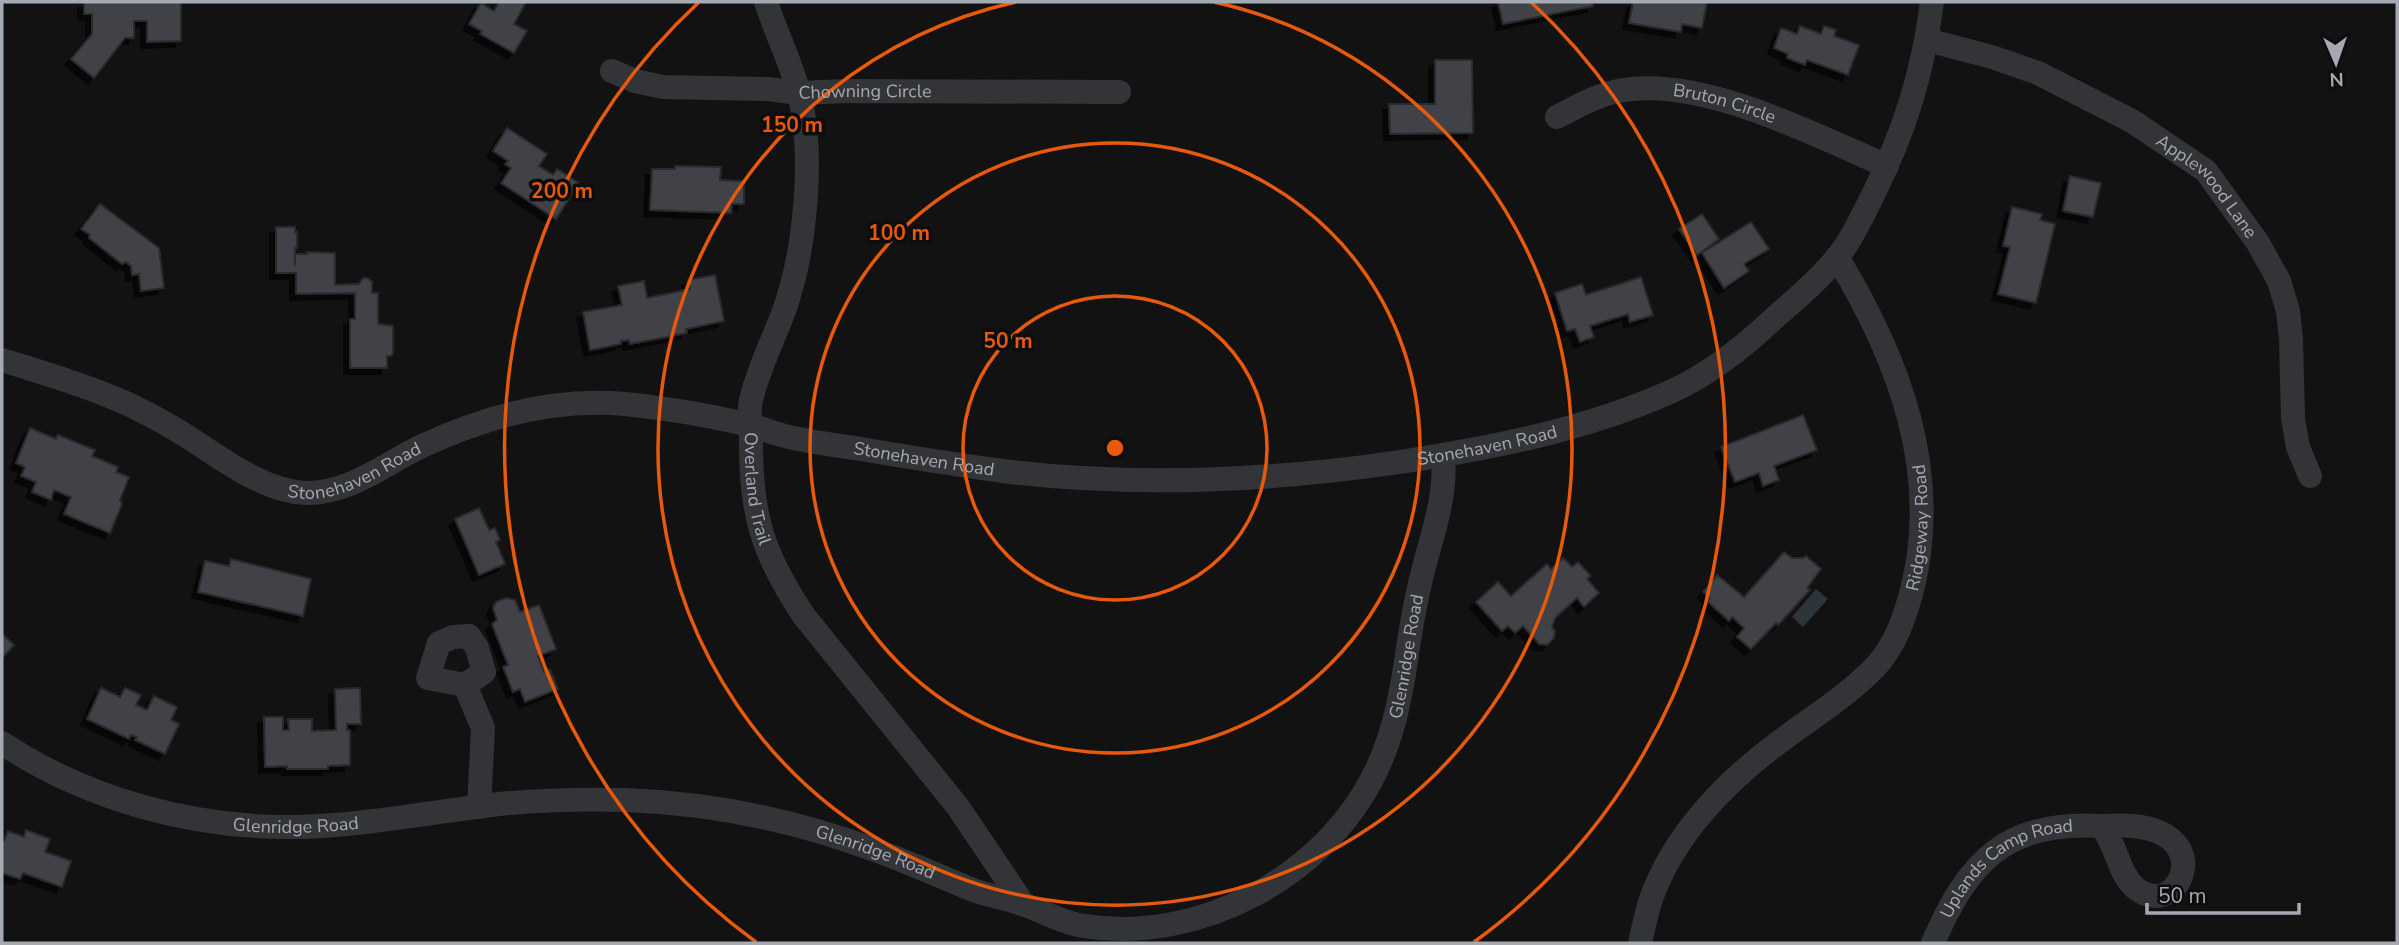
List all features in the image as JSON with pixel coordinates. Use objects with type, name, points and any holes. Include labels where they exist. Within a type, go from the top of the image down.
[{"type":"street","name":"Overland Trail","points":[[766,2],[799,93],[806,167],[804,218],[797,261],[785,307],[750,403],[751,480],[757,517],[767,551],[784,586],[804,616],[958,807],[1024,905]]},
{"type":"street","points":[[1837,257],[1852,237],[1905,124],[1918,84],[1932,2]]},
{"type":"street","name":"Applewood Lane","points":[[1927,40],[1992,57],[2038,73],[2132,121],[2206,171],[2258,243],[2278,281],[2288,311],[2291,339],[2292,419],[2298,447],[2310,476]]},
{"type":"street","name":"Chowning Circle","points":[[612,71],[635,81],[663,87],[768,89],[799,93],[1119,92]]},
{"type":"street","name":"Bruton Circle","points":[[1557,117],[1604,94],[1660,88],[1741,106],[1887,166]]},
{"type":"street","name":"Stonehaven Road","points":[[2,360],[125,403],[269,484],[285,490],[308,493],[334,490],[359,481],[413,450],[493,418],[538,407],[586,402],[679,410],[751,425],[789,437],[1012,472],[1080,478],[1243,480],[1325,473],[1443,456],[1558,431],[1610,416],[1671,392],[1706,373],[1743,347],[1818,279],[1837,257]]},
{"type":"street","name":"Ridgeway Road","points":[[1640,943],[1651,901],[1664,869],[1716,796],[1774,745],[1858,683],[1883,657],[1905,617],[1916,575],[1923,530],[1923,502],[1916,450],[1906,403],[1883,340],[1864,301],[1837,257]]},
{"type":"street","name":"Glenridge Road","points":[[2,743],[63,778],[120,800],[188,817],[239,825],[293,827],[355,823],[480,807],[558,801],[625,800],[755,814],[871,848],[979,892],[1024,905],[1071,924],[1129,930],[1164,927],[1195,920],[1231,906],[1265,888],[1300,864],[1328,838],[1353,809],[1374,775],[1398,708],[1420,580],[1443,495],[1443,456]]},
{"type":"street","points":[[466,685],[483,728],[480,807]]},
{"type":"street","name":"Uplands Camp Road","points":[[1933,943],[1949,906],[1966,880],[1983,861],[2005,845],[2048,827],[2072,824],[2101,826]]},
{"type":"shaded area","points":[[1816,589],[1828,599],[1803,627],[1792,617]]},
{"type":"building","points":[[84,2],[181,2],[181,41],[147,42],[147,21],[134,21],[134,38],[125,38],[94,78],[71,59],[92,34],[92,14],[84,14]]},
{"type":"building","points":[[499,2],[526,2],[514,24],[527,31],[514,53],[480,34],[482,31],[469,24],[481,3],[494,11]]},
{"type":"building","points":[[1498,2],[1592,2],[1593,6],[1503,24]]},
{"type":"building","points":[[1633,2],[1707,2],[1702,28],[1682,24],[1681,32],[1629,23]]},
{"type":"building","points":[[1800,26],[1821,34],[1824,26],[1836,30],[1834,36],[1859,45],[1848,75],[1807,60],[1805,65],[1787,58],[1788,54],[1774,48],[1781,28],[1797,34]]},
{"type":"building","points":[[1435,60],[1472,60],[1473,133],[1390,134],[1389,104],[1435,104]]},
{"type":"building","points":[[507,128],[547,154],[539,166],[553,175],[557,169],[579,183],[556,219],[501,183],[511,168],[505,164],[508,161],[493,151]]},
{"type":"building","points":[[675,166],[721,167],[720,180],[744,181],[744,204],[732,204],[731,213],[650,210],[652,169],[675,169]]},
{"type":"building","points":[[2070,176],[2101,183],[2093,217],[2063,211]]},
{"type":"building","points":[[100,204],[159,248],[164,288],[141,291],[139,274],[132,275],[131,266],[126,262],[122,264],[81,229]]},
{"type":"building","points":[[2012,207],[2042,214],[2040,220],[2055,224],[2036,303],[1998,294],[2010,247],[2003,246]]},
{"type":"building","points":[[1702,214],[1719,239],[1697,255],[1679,229]]},
{"type":"building","points":[[1751,222],[1769,249],[1744,264],[1749,271],[1724,288],[1702,253]]},
{"type":"building","points":[[276,227],[295,227],[295,254],[335,253],[335,285],[359,284],[363,278],[372,282],[372,293],[378,293],[378,324],[393,326],[393,353],[387,356],[387,368],[350,368],[350,319],[355,319],[355,293],[296,294],[296,273],[276,273]]},
{"type":"building","points":[[715,275],[724,321],[686,329],[687,333],[630,344],[629,340],[621,341],[621,344],[590,350],[583,312],[622,305],[618,286],[644,281],[647,298],[690,289],[688,280]]},
{"type":"building","points":[[1641,277],[1653,315],[1630,322],[1628,314],[1590,326],[1594,337],[1580,342],[1575,329],[1567,331],[1555,293],[1582,284],[1586,295]]},
{"type":"building","points":[[1803,415],[1817,450],[1774,466],[1779,480],[1763,486],[1759,473],[1735,482],[1721,447]]},
{"type":"building","points":[[30,428],[56,439],[58,435],[95,450],[92,456],[118,467],[116,472],[129,477],[110,533],[64,514],[71,497],[54,490],[51,500],[32,492],[36,482],[21,476],[25,467],[16,463]]},
{"type":"building","points":[[479,508],[489,530],[495,528],[500,540],[496,542],[505,564],[479,575],[455,519]]},
{"type":"building","points":[[1784,552],[1792,558],[1806,556],[1821,569],[1807,588],[1810,590],[1778,625],[1776,623],[1751,649],[1737,637],[1744,628],[1732,617],[1729,621],[1707,601],[1710,598],[1703,592],[1717,575],[1744,597]]},
{"type":"building","points":[[1563,558],[1572,567],[1578,562],[1591,576],[1587,579],[1599,593],[1584,607],[1577,598],[1555,618],[1552,627],[1555,631],[1554,638],[1547,645],[1539,644],[1523,626],[1515,633],[1508,626],[1502,631],[1476,602],[1498,582],[1511,596],[1547,564],[1551,569]]},
{"type":"building","points":[[231,559],[311,579],[303,616],[198,592],[205,561],[229,566]]},
{"type":"building","points":[[506,598],[515,600],[520,612],[539,605],[556,649],[538,656],[544,672],[550,670],[558,689],[525,702],[520,689],[513,692],[503,667],[508,665],[492,624],[497,620],[493,608],[496,602]]},
{"type":"building","points":[[2,634],[14,645],[2,658]]},
{"type":"building","points":[[101,688],[120,697],[125,688],[141,695],[136,705],[147,710],[154,696],[177,707],[171,720],[179,724],[165,754],[135,740],[137,737],[131,735],[129,739],[87,719]]},
{"type":"building","points":[[360,688],[361,724],[347,724],[347,730],[350,730],[350,765],[328,766],[328,769],[265,767],[264,717],[283,717],[283,730],[289,730],[288,719],[312,719],[312,731],[336,730],[335,689]]},
{"type":"building","points":[[26,830],[50,839],[45,852],[71,861],[62,887],[23,873],[20,879],[2,873],[2,840],[4,841],[8,831],[24,837]]}]
